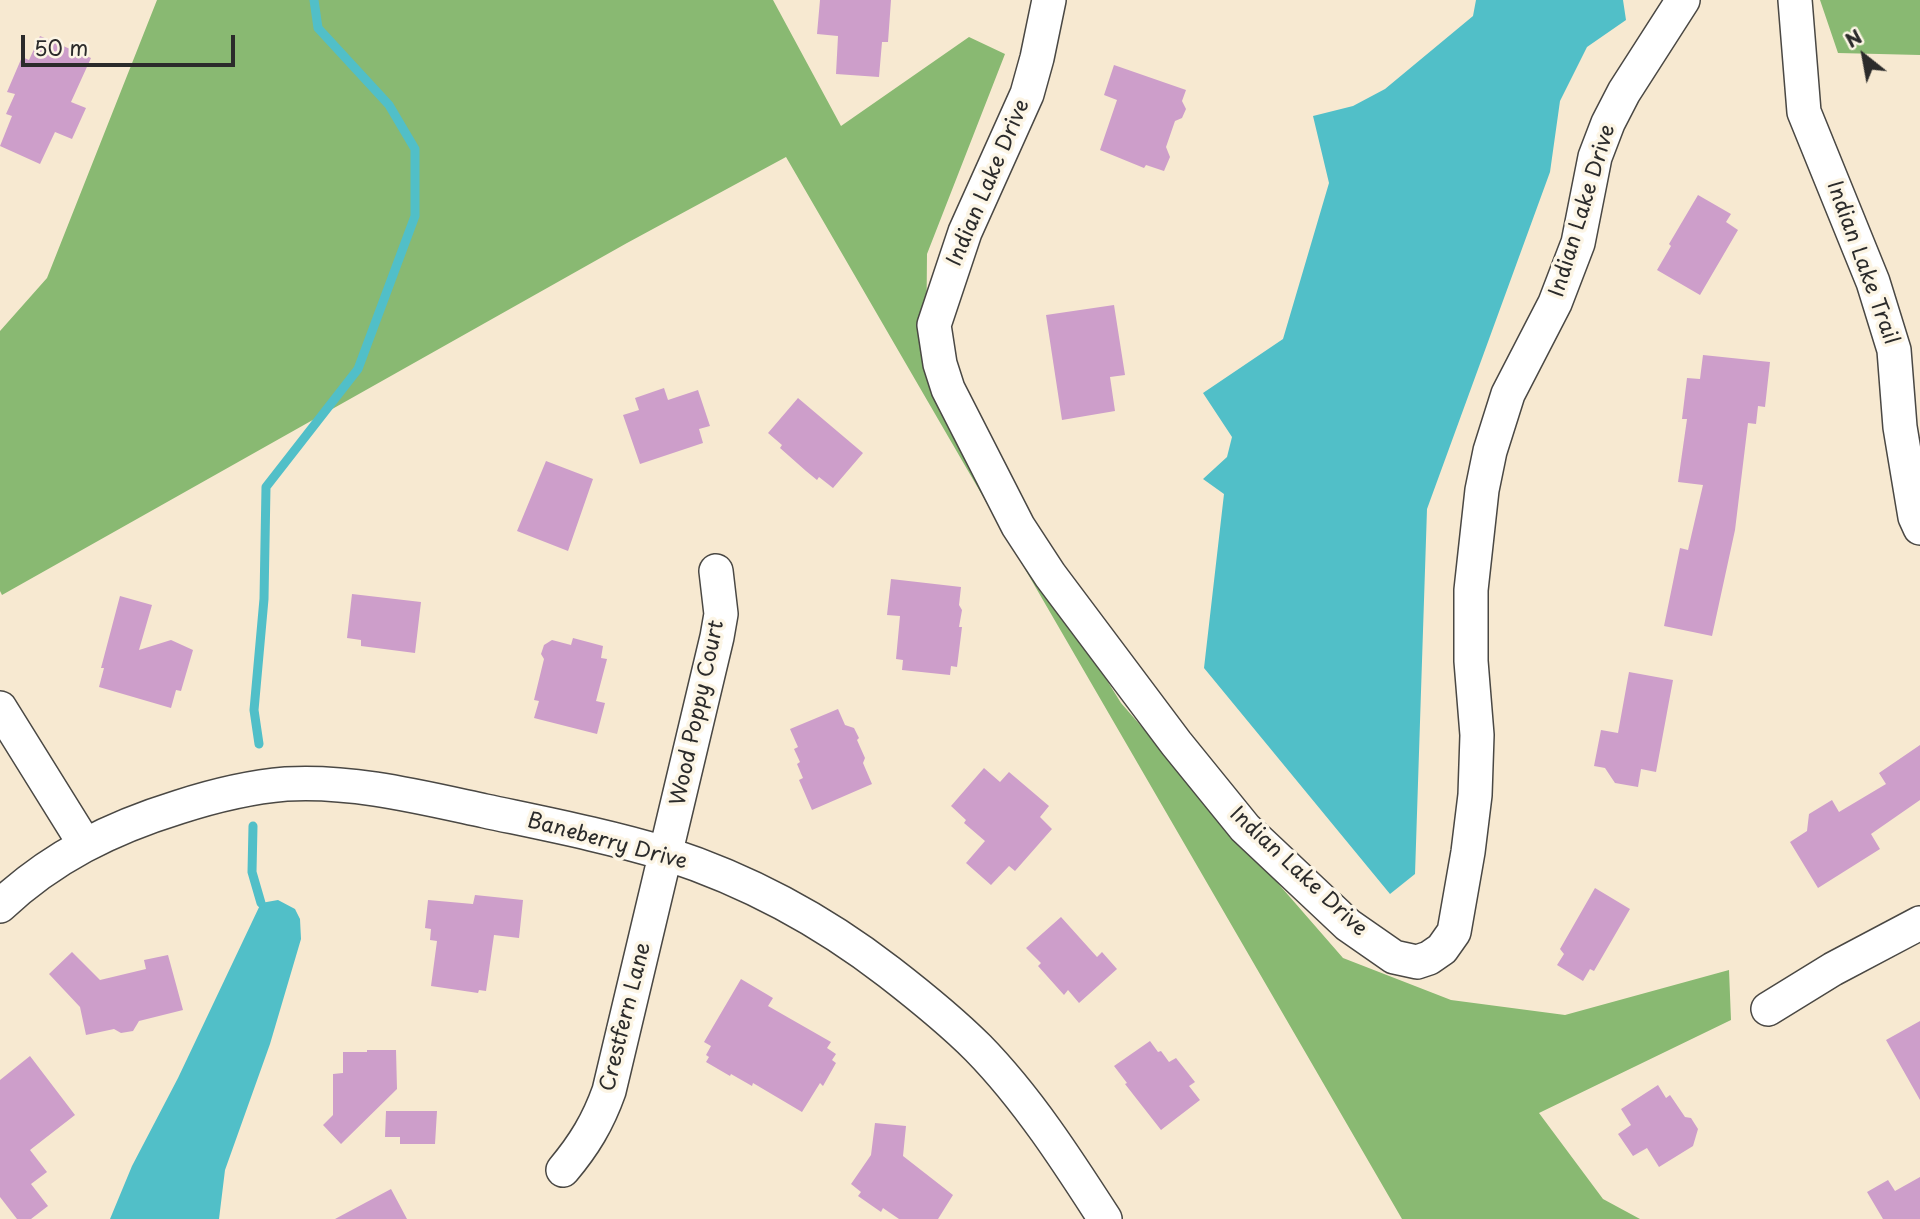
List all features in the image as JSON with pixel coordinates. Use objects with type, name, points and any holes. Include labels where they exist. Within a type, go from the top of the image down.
[{"type":"street","name":"Indian Lake Drive","points":[[1049,0],[1027,94],[965,232],[934,325],[940,364],[948,388],[1018,526],[1043,565],[1175,743],[1245,828],[1348,925],[1394,957],[1417,962],[1442,949],[1454,932],[1468,852],[1475,795],[1478,735],[1471,661],[1471,590],[1482,490],[1490,451],[1508,394],[1555,303],[1578,243],[1595,157],[1608,123],[1624,92],[1683,0]]},
{"type":"street","name":"Indian Lake Trail","points":[[1795,0],[1804,112],[1885,314],[1894,350],[1900,427],[1915,517],[1920,528]]},
{"type":"street","name":"Wood Poppy Court","points":[[667,854],[721,614],[716,571]]},
{"type":"street","points":[[0,708],[84,843]]},
{"type":"street","name":"Baneberry Drive","points":[[0,906],[45,868],[84,843],[132,821],[208,798],[287,784],[358,787],[450,803],[667,854],[767,895],[812,919],[887,970],[938,1011],[979,1049],[1023,1101],[1105,1219]]},
{"type":"street","name":"Crestfern Lane","points":[[563,1170],[591,1133],[609,1091],[667,854]]},
{"type":"street","points":[[1768,1009],[1833,969],[1920,923]]},
{"type":"green space","points":[[157,0],[773,0],[841,126],[969,37],[1005,54],[927,254],[926,363],[1025,548],[1121,703],[1343,958],[1451,1000],[1565,1015],[1729,970],[1731,1020],[1539,1113],[1603,1199],[1640,1219],[1402,1219],[786,157],[627,243],[2,595],[0,331],[47,278]]},
{"type":"green space","points":[[1820,0],[1920,0],[1920,55],[1838,53]]},
{"type":"water","points":[[1476,0],[1623,0],[1626,20],[1587,47],[1560,101],[1550,172],[1427,509],[1415,874],[1390,894],[1204,668],[1224,494],[1203,479],[1227,457],[1232,437],[1203,393],[1283,339],[1329,183],[1313,116],[1353,106],[1385,89],[1473,16]]},
{"type":"water","points":[[278,900],[295,909],[300,919],[301,939],[270,1044],[225,1170],[219,1219],[110,1219],[132,1166],[178,1078],[261,903]]},
{"type":"building","points":[[820,0],[891,0],[888,42],[882,42],[879,77],[836,74],[838,36],[817,34]]},
{"type":"building","points":[[40,36],[91,58],[71,102],[86,108],[72,139],[55,132],[40,164],[0,146],[12,116],[6,114],[15,94],[7,92],[22,57],[29,60]]},
{"type":"building","points":[[1114,65],[1186,90],[1182,101],[1186,109],[1182,118],[1175,121],[1166,147],[1170,157],[1164,171],[1146,165],[1144,168],[1100,150],[1117,100],[1104,95]]},
{"type":"building","points":[[1698,195],[1731,214],[1726,222],[1738,230],[1700,295],[1657,270]]},
{"type":"building","points":[[1114,305],[1125,375],[1110,377],[1115,411],[1062,420],[1046,315]]},
{"type":"building","points":[[1703,355],[1770,362],[1765,407],[1758,406],[1756,424],[1748,423],[1735,530],[1712,636],[1664,626],[1680,548],[1688,550],[1703,485],[1678,482],[1687,419],[1682,419],[1687,378],[1700,379]]},
{"type":"building","points":[[664,388],[668,400],[698,390],[710,426],[699,429],[703,443],[640,464],[623,415],[639,410],[635,398]]},
{"type":"building","points":[[798,398],[863,453],[833,488],[806,471],[780,448],[782,445],[768,433]]},
{"type":"building","points":[[546,461],[593,479],[568,551],[517,531]]},
{"type":"building","points":[[891,579],[961,587],[959,605],[962,610],[959,627],[962,627],[957,667],[951,666],[950,675],[902,670],[903,660],[896,659],[900,616],[887,615]]},
{"type":"building","points":[[352,594],[421,602],[415,653],[361,646],[361,640],[347,638]]},
{"type":"building","points":[[120,596],[152,605],[139,650],[171,640],[193,650],[181,691],[176,690],[171,708],[99,687],[104,668],[101,668]]},
{"type":"building","points":[[573,638],[603,646],[601,658],[607,659],[596,701],[605,703],[597,734],[534,718],[539,701],[534,700],[544,659],[541,654],[544,645],[552,640],[571,645]]},
{"type":"building","points":[[1629,672],[1673,680],[1656,772],[1641,769],[1638,787],[1615,783],[1605,768],[1594,766],[1601,730],[1618,733]]},
{"type":"building","points":[[838,709],[845,725],[854,728],[859,738],[857,740],[865,758],[863,763],[872,784],[812,810],[799,780],[803,778],[794,749],[798,747],[790,729]]},
{"type":"building","points":[[1920,745],[1920,800],[1871,834],[1880,849],[1818,888],[1790,842],[1807,831],[1809,814],[1832,800],[1839,812],[1886,784],[1879,773]]},
{"type":"building","points":[[984,768],[1000,782],[1009,772],[1049,806],[1040,817],[1052,829],[1015,871],[1009,866],[991,885],[966,863],[985,841],[964,823],[966,820],[951,806]]},
{"type":"building","points":[[1595,888],[1630,909],[1594,971],[1590,969],[1583,981],[1557,965],[1564,954],[1560,949]]},
{"type":"building","points":[[475,895],[523,900],[519,938],[494,935],[486,991],[479,990],[478,993],[431,986],[437,941],[430,940],[431,929],[425,928],[428,900],[473,904]]},
{"type":"building","points":[[1061,917],[1097,957],[1102,952],[1117,969],[1079,1003],[1068,990],[1064,995],[1038,966],[1041,963],[1026,948]]},
{"type":"building","points":[[72,952],[100,980],[146,969],[144,960],[168,955],[183,1010],[139,1021],[133,1031],[121,1033],[114,1029],[86,1035],[80,1007],[49,974]]},
{"type":"building","points":[[741,979],[773,998],[768,1006],[831,1042],[827,1048],[836,1054],[832,1060],[836,1063],[823,1086],[820,1083],[802,1112],[753,1083],[752,1086],[706,1062],[711,1046],[704,1042]]},
{"type":"building","points":[[1920,1021],[1920,1100],[1886,1040]]},
{"type":"building","points":[[1150,1041],[1169,1062],[1176,1058],[1195,1082],[1189,1086],[1200,1100],[1161,1130],[1114,1066]]},
{"type":"building","points":[[396,1050],[397,1089],[341,1144],[323,1125],[333,1115],[333,1074],[343,1073],[343,1052]]},
{"type":"building","points":[[30,1056],[75,1115],[30,1150],[47,1172],[31,1184],[48,1206],[31,1219],[17,1219],[0,1197],[0,1080]]},
{"type":"building","points":[[1658,1085],[1666,1098],[1670,1095],[1685,1117],[1691,1118],[1698,1129],[1693,1146],[1659,1167],[1647,1148],[1633,1156],[1618,1134],[1631,1125],[1621,1109]]},
{"type":"building","points":[[386,1111],[437,1111],[435,1144],[400,1144],[400,1137],[385,1137]]},
{"type":"building","points":[[875,1123],[906,1126],[903,1156],[953,1195],[938,1219],[899,1219],[883,1208],[881,1212],[858,1196],[861,1192],[851,1184],[871,1155]]},
{"type":"building","points":[[1920,1177],[1920,1219],[1883,1219],[1867,1192],[1888,1180],[1895,1191]]},
{"type":"building","points":[[391,1189],[407,1219],[335,1219]]},
{"type":"waterway","points":[[259,744],[254,710],[264,599],[266,487],[358,369],[415,216],[415,149],[389,105],[318,28],[314,0]]},
{"type":"waterway","points":[[253,826],[252,872],[261,903]]}]
